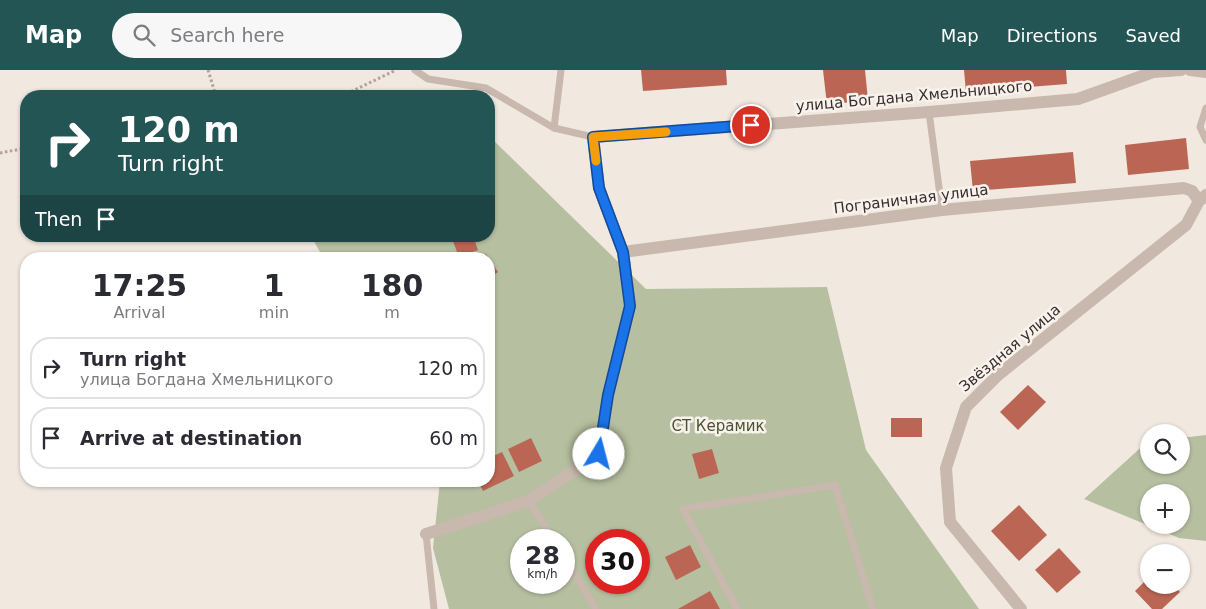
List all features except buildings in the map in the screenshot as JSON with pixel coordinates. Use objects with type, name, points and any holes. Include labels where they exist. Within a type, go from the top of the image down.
[{"type":"street","name":"улица Богдана Хмельницкого","points":[[593,137],[1078,99],[1153,72],[1181,70]]},
{"type":"street","points":[[1190,70],[1206,72]]},
{"type":"street","points":[[426,534],[529,500],[599,454],[608,395],[630,306],[623,252],[599,188],[593,137]]},
{"type":"street","name":"Пограничная улица","points":[[623,252],[942,210],[1184,188],[1203,198]]},
{"type":"street","name":"Звёздная улица","points":[[1021,609],[950,522],[946,468],[966,407],[998,375],[1186,226],[1203,198]]},
{"type":"lane","points":[[415,70],[428,79],[489,90]]},
{"type":"lane","points":[[554,128],[560,70]]},
{"type":"lane","points":[[495,93],[554,128],[593,137]]},
{"type":"lane","points":[[1206,108],[1200,127],[1206,140]]},
{"type":"lane","points":[[929,112],[942,210]]},
{"type":"lane","points":[[737,609],[682,509],[835,485],[873,609]]},
{"type":"lane","points":[[529,500],[546,529]]},
{"type":"lane","points":[[426,534],[434,609]]},
{"type":"lane","points":[[575,575],[596,609]]},
{"type":"path","points":[[208,70],[214,90]]},
{"type":"path","points":[[354,90],[396,70]]},
{"type":"path","points":[[0,153],[20,149]]},
{"type":"green space","name":"СТ Керамик","points":[[495,142],[646,289],[827,287],[866,450],[979,609],[449,609],[433,548],[439,487],[495,487],[495,252],[320,252],[314,242],[495,242]]},
{"type":"green space","points":[[1206,435],[1206,541],[1179,538],[1169,534],[1190,534],[1190,484],[1140,484],[1140,522],[1084,499],[1140,448],[1140,474],[1190,474],[1190,437]]},
{"type":"slow traffic","points":[[596,161],[593,137],[666,132]]},
{"type":"route","points":[[599,454],[608,395],[630,306],[623,252],[599,188],[593,137],[751,125]]}]
